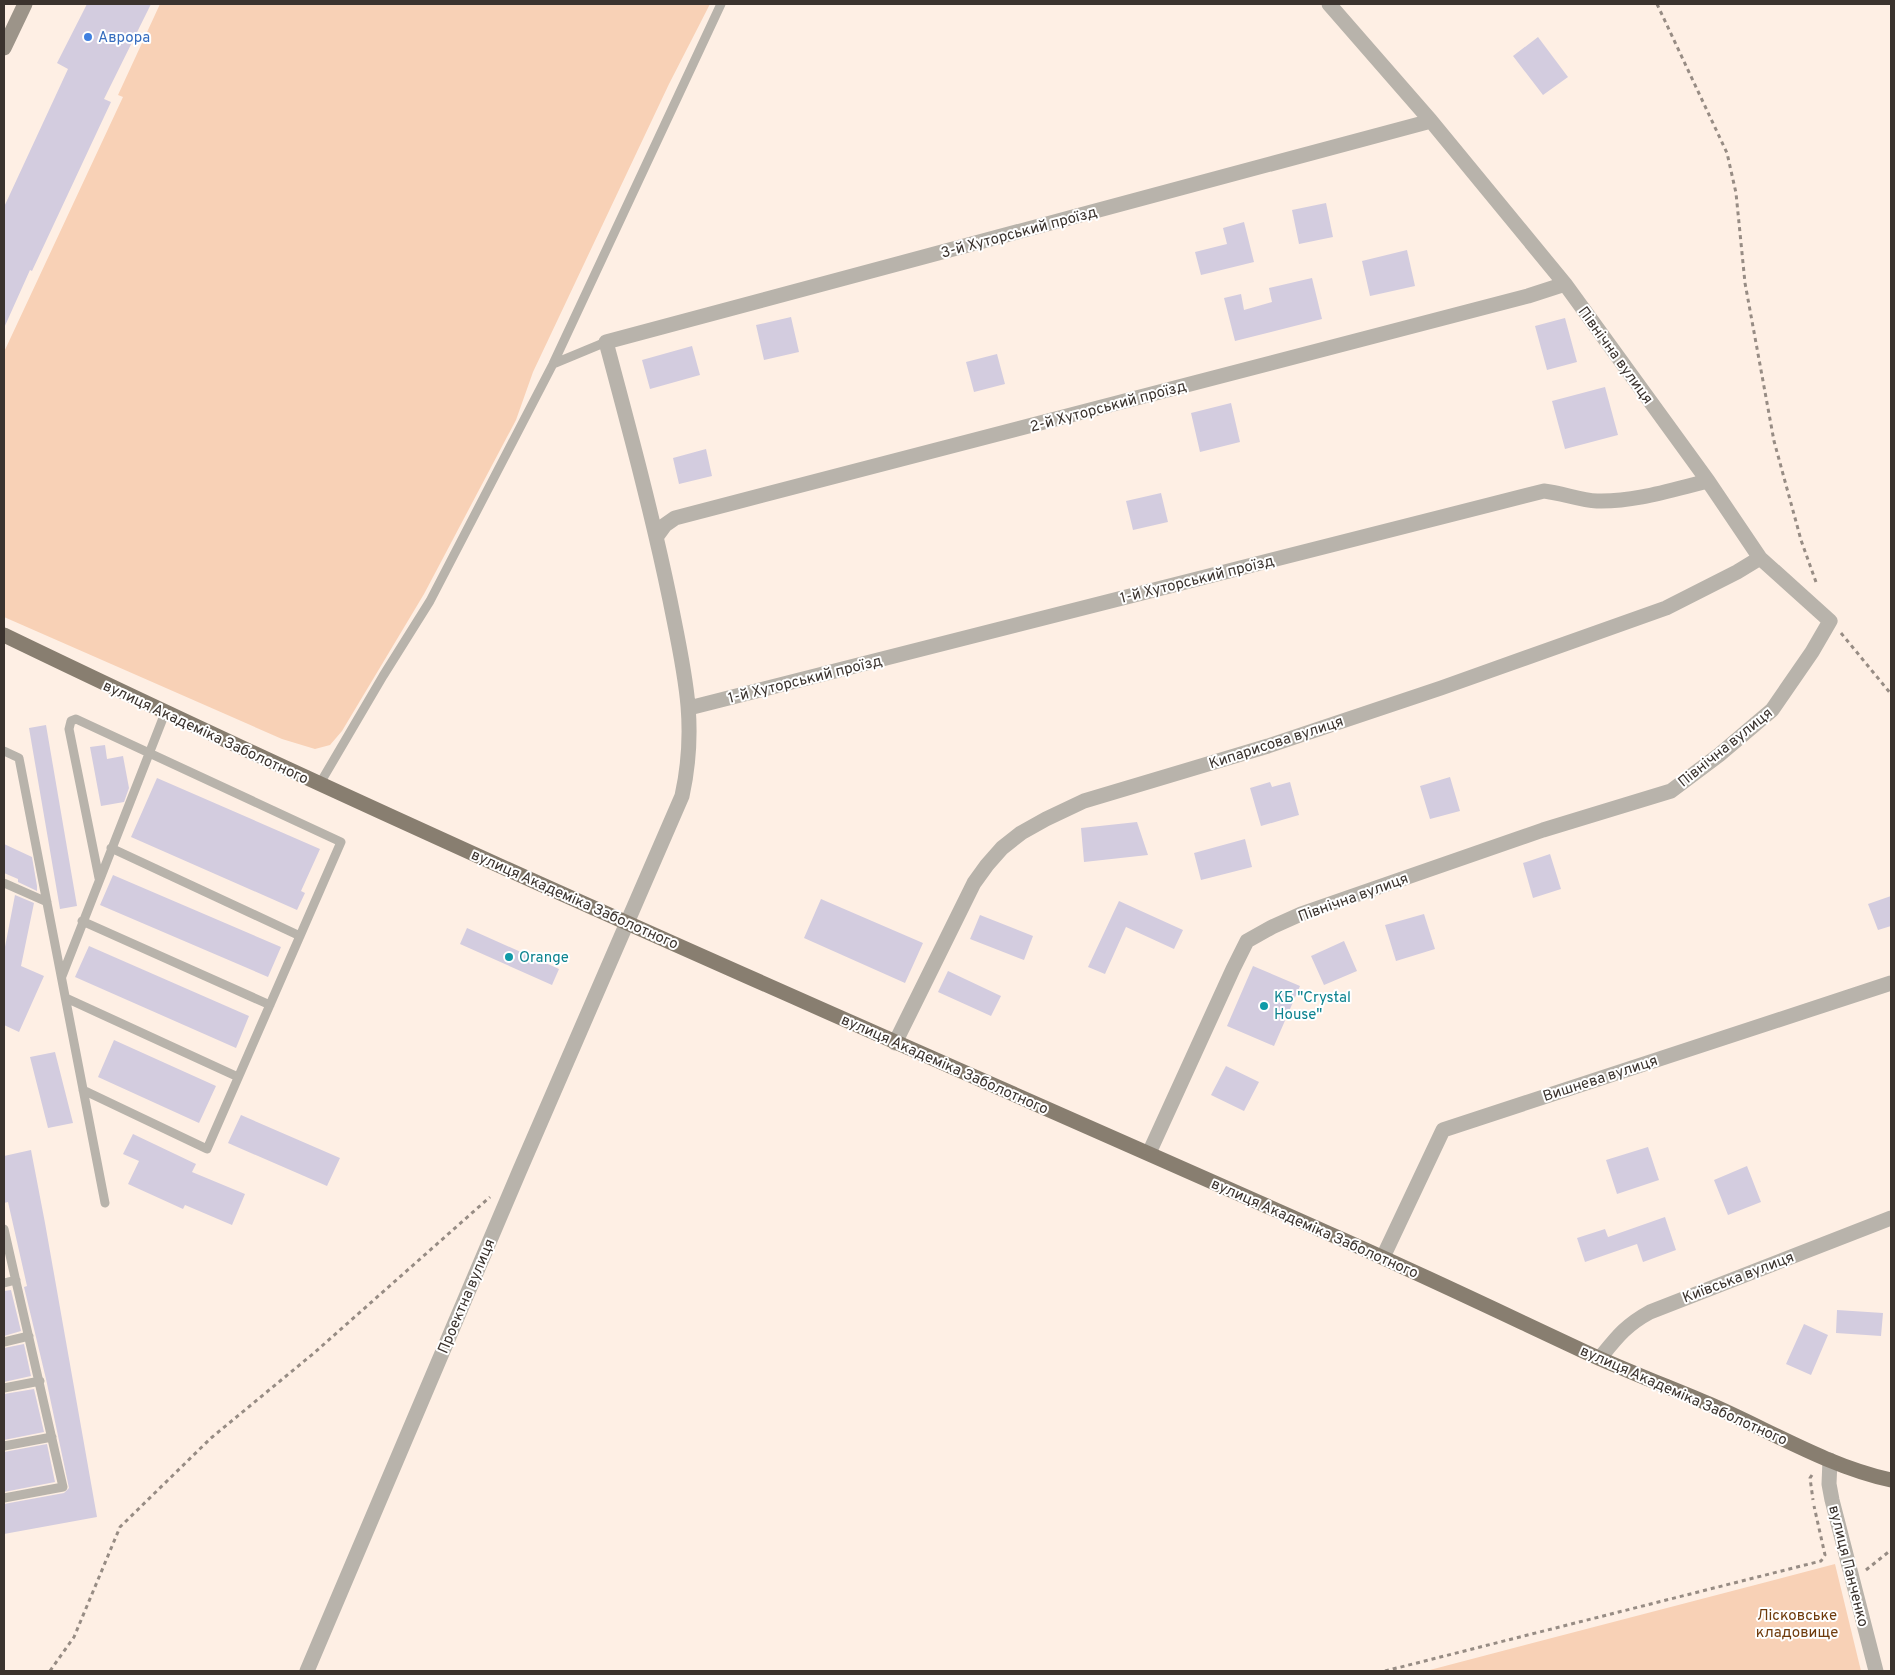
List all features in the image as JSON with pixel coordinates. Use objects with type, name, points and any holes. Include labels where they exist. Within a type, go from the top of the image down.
[{"type":"main road","name":"вулиця Академіка Заболотного","points":[[4,635],[319,785],[895,1043],[1149,1153],[1382,1257],[1600,1358],[1712,1406],[1830,1460],[1891,1480]]},
{"type":"street","points":[[4,48],[25,4]]},
{"type":"street","name":"Північна вулиця","points":[[1149,1153],[1247,941],[1301,914],[1543,830],[1671,791],[1719,755],[1772,710],[1812,652],[1830,620],[1760,558],[1708,482],[1565,284],[1431,121],[1328,4]]},
{"type":"street","name":"3-й Хуторський проїзд","points":[[606,342],[1431,121]]},
{"type":"street","name":"2-й Хуторський проїзд","points":[[657,536],[665,525],[676,518],[1528,296],[1565,284]]},
{"type":"street","name":"Проектна вулиця","points":[[307,1671],[519,1172],[682,796],[689,752],[689,708],[683,667],[657,536],[606,342]]},
{"type":"street","name":"1-й Хуторський проїзд","points":[[689,708],[1544,491],[1595,501],[1628,500],[1708,482]]},
{"type":"street","name":"Кипарисова вулиця","points":[[895,1043],[974,883],[1002,848],[1021,833],[1046,819],[1084,802],[1268,746],[1441,688],[1666,608],[1737,572],[1760,558]]},
{"type":"street","name":"Вишнева вулиця","points":[[1382,1257],[1443,1130],[1891,983]]},
{"type":"street","name":"Київська вулиця","points":[[1600,1358],[1620,1332],[1632,1321],[1650,1312],[1891,1218]]},
{"type":"street","name":"вулиця Панченко","points":[[1830,1460],[1832,1500],[1876,1671]]},
{"type":"lane","points":[[319,785],[383,676],[430,601],[553,364],[721,4]]},
{"type":"lane","points":[[553,364],[606,342]]},
{"type":"lane","points":[[62,976],[165,713]]},
{"type":"lane","points":[[83,1090],[207,1149],[341,842],[149,754],[80,720],[74,719],[69,723],[68,729],[99,878]]},
{"type":"lane","points":[[4,751],[19,758],[105,1203]]},
{"type":"lane","points":[[111,848],[300,936]]},
{"type":"lane","points":[[4,883],[47,902]]},
{"type":"lane","points":[[82,921],[270,1005]]},
{"type":"lane","points":[[66,998],[238,1077]]},
{"type":"lane","points":[[4,1229],[63,1486],[4,1498]]},
{"type":"lane","points":[[4,1283],[16,1280]]},
{"type":"lane","points":[[4,1342],[29,1336]]},
{"type":"lane","points":[[4,1388],[40,1381]]},
{"type":"lane","points":[[4,1446],[52,1437]]},
{"type":"path","points":[[1657,4],[1727,153],[1736,193],[1745,283],[1774,441],[1800,540],[1820,594]]},
{"type":"path","points":[[1830,620],[1891,694]]},
{"type":"path","points":[[50,1671],[74,1637],[120,1527],[211,1438],[314,1353],[497,1191]]},
{"type":"path","points":[[1385,1671],[1821,1561],[1825,1555],[1810,1485]]},
{"type":"path","points":[[1853,1581],[1891,1550]]},
{"type":"green space","points":[[160,4],[710,4],[669,84],[533,372],[516,420],[424,594],[342,731],[330,745],[315,749],[282,739],[4,617],[4,352],[123,97],[118,95]]},
{"type":"green space","name":"Лісковське кладовище","points":[[1835,1564],[1861,1671],[1426,1671]]},
{"type":"building","points":[[87,4],[151,4],[104,99],[111,102],[4,328],[4,207],[68,69],[57,63]]},
{"type":"building","points":[[1538,37],[1568,77],[1543,95],[1513,56]]},
{"type":"building","points":[[1326,203],[1333,237],[1299,244],[1292,210]]},
{"type":"building","points":[[1244,222],[1254,262],[1201,275],[1195,252],[1227,244],[1223,228]]},
{"type":"building","points":[[1407,250],[1415,286],[1370,296],[1362,261]]},
{"type":"building","points":[[1312,278],[1322,319],[1235,341],[1224,298],[1241,294],[1244,310],[1272,302],[1269,288]]},
{"type":"building","points":[[791,317],[799,352],[764,360],[756,325]]},
{"type":"building","points":[[1565,318],[1577,362],[1547,370],[1535,326]]},
{"type":"building","points":[[692,346],[700,375],[650,389],[642,360]]},
{"type":"building","points":[[997,354],[1005,384],[974,392],[966,362]]},
{"type":"building","points":[[1605,387],[1618,435],[1565,449],[1552,401]]},
{"type":"building","points":[[1231,403],[1240,442],[1200,452],[1191,413]]},
{"type":"building","points":[[706,449],[712,476],[679,484],[673,458]]},
{"type":"building","points":[[1161,493],[1168,522],[1133,530],[1126,501]]},
{"type":"building","points":[[46,725],[77,906],[60,909],[29,728]]},
{"type":"building","points":[[105,745],[107,759],[123,756],[129,788],[124,802],[101,806],[90,747]]},
{"type":"building","points":[[1450,777],[1460,811],[1430,819],[1420,786]]},
{"type":"building","points":[[157,778],[320,849],[301,891],[305,893],[297,910],[131,837]]},
{"type":"building","points":[[1270,782],[1272,787],[1290,782],[1299,815],[1261,826],[1250,788]]},
{"type":"building","points":[[1137,822],[1148,855],[1084,862],[1081,828]]},
{"type":"building","points":[[1245,839],[1252,867],[1201,880],[1194,853]]},
{"type":"building","points":[[4,844],[32,857],[37,891],[4,873]]},
{"type":"building","points":[[1550,854],[1561,889],[1533,898],[1523,863]]},
{"type":"building","points":[[113,875],[281,947],[268,977],[100,905]]},
{"type":"building","points":[[15,895],[34,903],[21,966],[44,976],[19,1032],[4,1025],[4,952]]},
{"type":"building","points":[[1891,896],[1891,926],[1878,930],[1868,904]]},
{"type":"building","points":[[821,899],[923,943],[905,983],[804,938]]},
{"type":"building","points":[[1119,901],[1183,930],[1174,949],[1126,927],[1105,974],[1088,967]]},
{"type":"building","points":[[1424,914],[1435,949],[1396,961],[1385,925]]},
{"type":"building","points":[[980,915],[1033,936],[1024,960],[970,939]]},
{"type":"building","name":"Orange","points":[[467,928],[559,969],[552,985],[460,944]]},
{"type":"building","points":[[1344,941],[1357,971],[1324,985],[1311,956]]},
{"type":"building","points":[[89,946],[249,1016],[236,1048],[75,977]]},
{"type":"building","name":"КБ \"Crystal House\"","points":[[1253,966],[1300,986],[1274,1046],[1227,1026]]},
{"type":"building","points":[[948,971],[1001,996],[991,1016],[938,992]]},
{"type":"building","points":[[114,1040],[216,1086],[199,1123],[98,1077]]},
{"type":"building","points":[[55,1052],[73,1123],[48,1128],[30,1057]]},
{"type":"building","points":[[1226,1066],[1259,1082],[1244,1111],[1211,1095]]},
{"type":"building","points":[[241,1115],[340,1158],[327,1186],[228,1143]]},
{"type":"building","points":[[133,1134],[196,1164],[192,1172],[245,1194],[232,1225],[185,1205],[183,1209],[128,1184],[139,1161],[123,1154]]},
{"type":"building","points":[[1648,1147],[1659,1180],[1617,1194],[1606,1160]]},
{"type":"building","points":[[31,1150],[97,1517],[4,1534],[4,1504],[64,1493],[69,1488],[24,1287],[27,1286],[8,1202],[4,1203],[4,1156]]},
{"type":"building","points":[[1747,1166],[1761,1202],[1728,1215],[1714,1180]]},
{"type":"building","points":[[1665,1217],[1676,1250],[1643,1262],[1637,1244],[1585,1262],[1577,1238],[1605,1229],[1608,1237]]},
{"type":"building","points":[[11,1290],[21,1331],[4,1336],[4,1291]]},
{"type":"building","points":[[1837,1310],[1883,1313],[1881,1336],[1836,1333]]},
{"type":"building","points":[[1804,1324],[1828,1335],[1811,1375],[1786,1364]]},
{"type":"building","points":[[24,1344],[31,1376],[4,1382],[4,1348]]},
{"type":"building","points":[[34,1389],[44,1432],[4,1440],[4,1394]]},
{"type":"building","points":[[47,1444],[55,1482],[4,1492],[4,1452]]},
{"type":"place","name":"Аврора","points":[[88,37]]},
{"type":"place","name":"Orange","points":[[509,957]]},
{"type":"place","name":"КБ \"Crystal House\"","points":[[1264,1006]]}]
